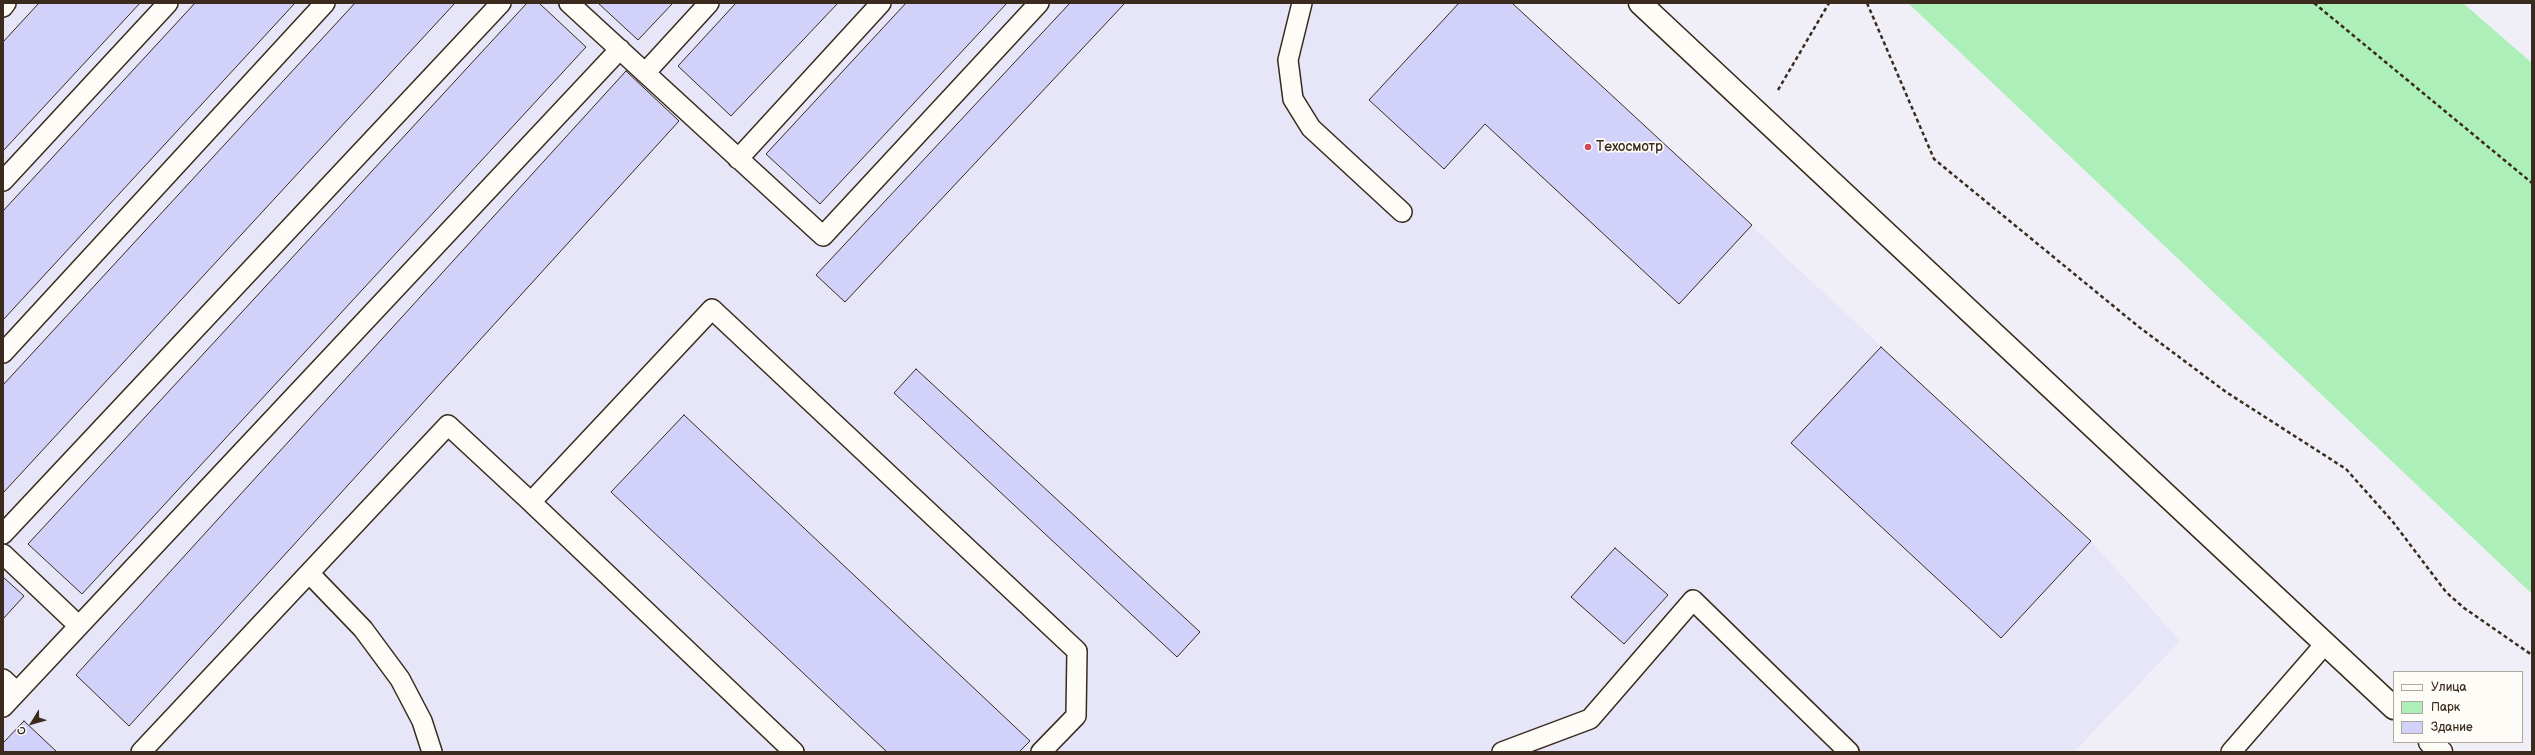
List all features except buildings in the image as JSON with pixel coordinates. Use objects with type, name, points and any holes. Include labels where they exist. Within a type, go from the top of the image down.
[{"type":"street","points":[[1640,3],[2393,707]]},
{"type":"street","points":[[2431,743],[2441,752]]},
{"type":"lane","points":[[3,7],[6,3]]},
{"type":"lane","points":[[3,181],[168,3]]},
{"type":"lane","points":[[3,353],[325,3]]},
{"type":"lane","points":[[3,534],[501,3]]},
{"type":"lane","points":[[569,3],[823,236],[1039,3]]},
{"type":"lane","points":[[645,73],[709,3]]},
{"type":"lane","points":[[738,159],[881,3]]},
{"type":"lane","points":[[1302,3],[1288,60],[1293,98],[1311,128],[1402,212]]},
{"type":"lane","points":[[3,707],[620,49]]},
{"type":"lane","points":[[531,502],[712,308],[1077,651],[1076,716],[1041,752]]},
{"type":"lane","points":[[141,752],[448,425],[794,752]]},
{"type":"lane","points":[[3,554],[79,626]]},
{"type":"lane","points":[[309,573],[363,629],[400,679],[422,721],[432,752]]},
{"type":"lane","points":[[1502,752],[1590,719],[1692,600],[1849,752]]},
{"type":"lane","points":[[2231,752],[2325,644]]},
{"type":"lane","points":[[3,679],[17,692]]},
{"type":"path","points":[[1762,116],[1829,3]]},
{"type":"path","points":[[1867,3],[1934,159],[2139,327],[2226,392],[2346,469],[2393,522],[2446,592],[2464,608],[2532,656]]},
{"type":"path","points":[[2314,3],[2532,183]]},
{"type":"shaded area","points":[[3,3],[1512,3],[2091,541],[2180,641],[2074,752],[3,752]]},
{"type":"green space","points":[[1908,3],[2463,3],[2532,63],[2532,594]]},
{"type":"place","name":"Техосмотр","points":[[1588,147]]}]
